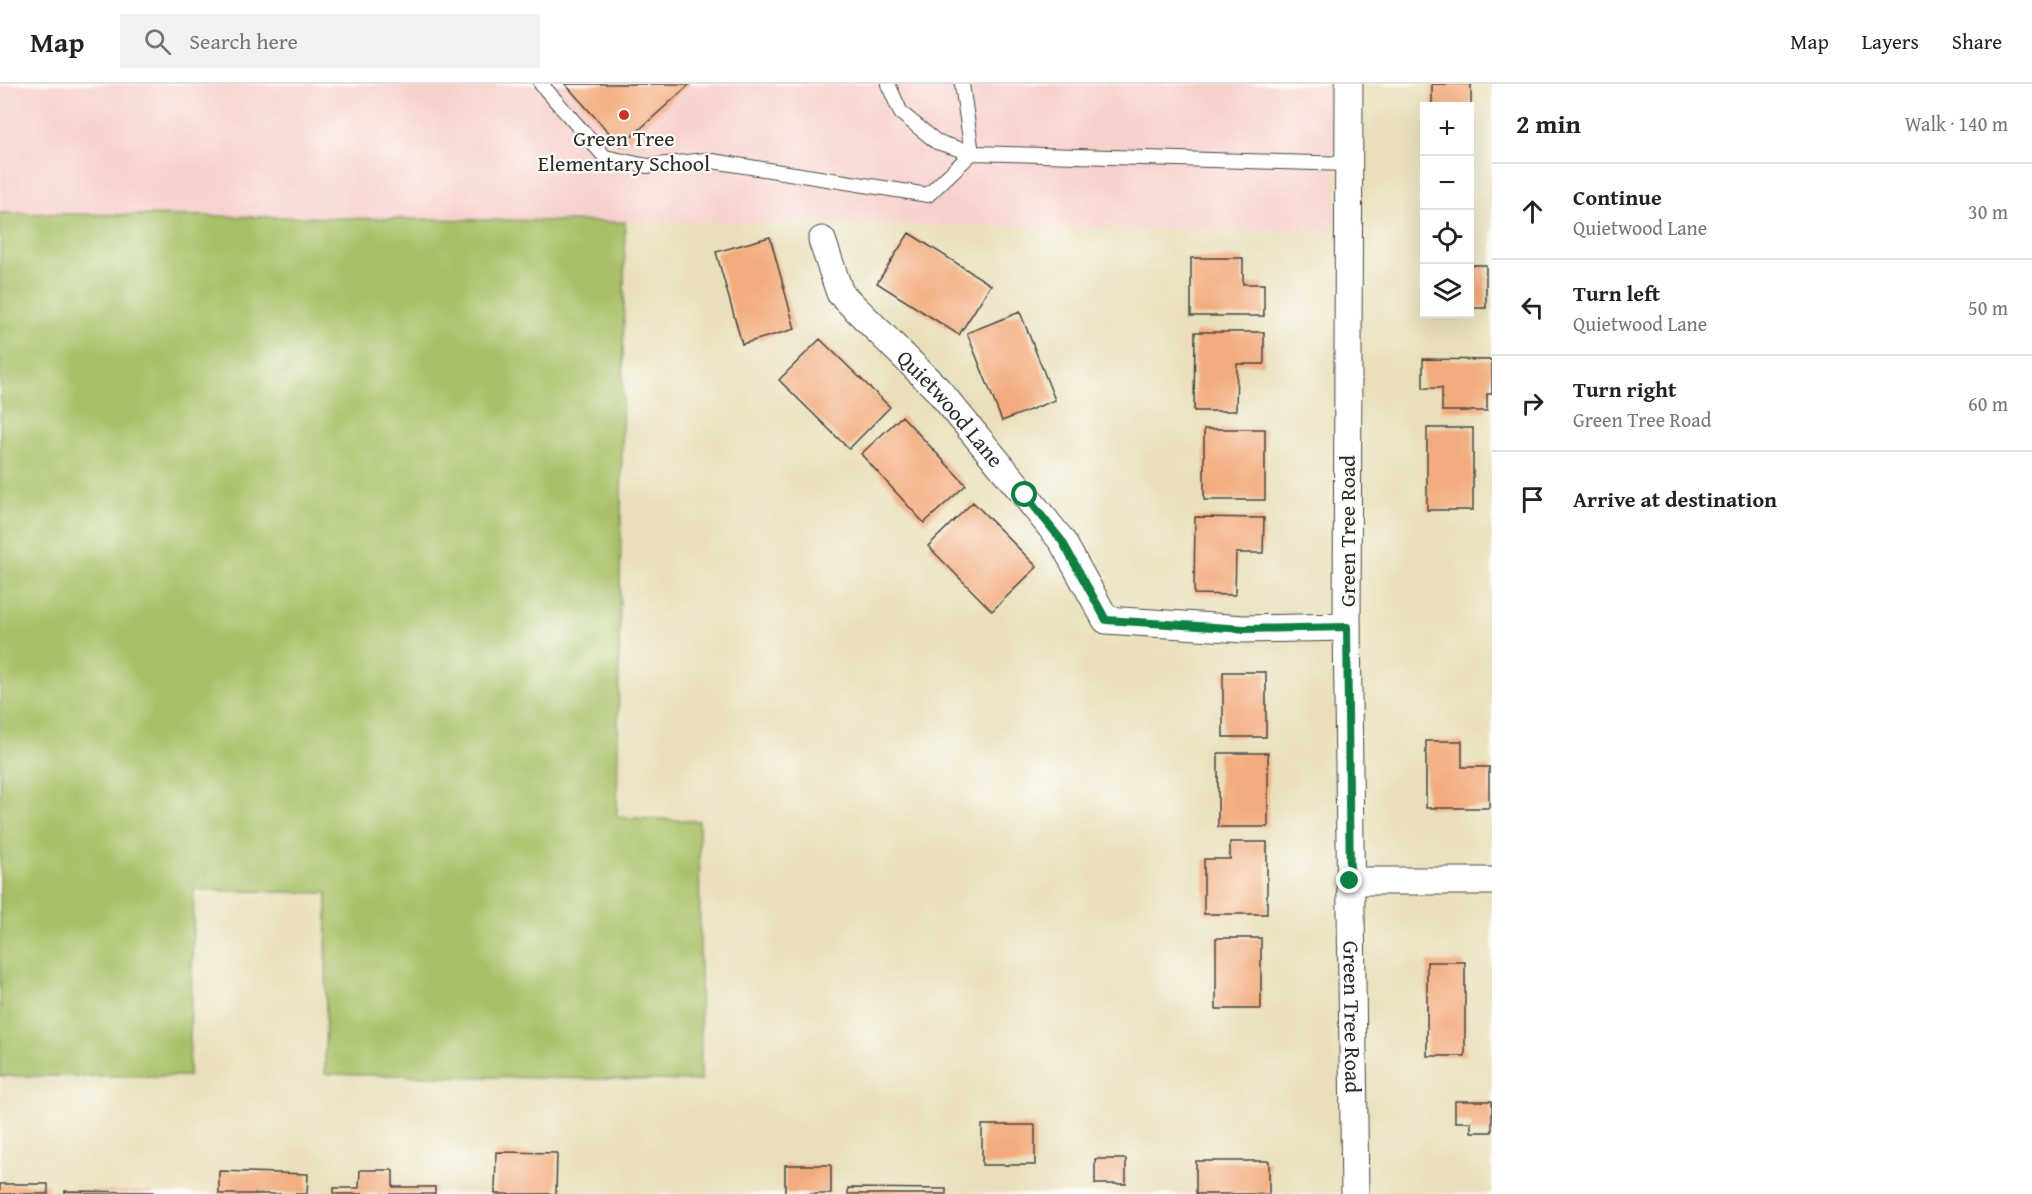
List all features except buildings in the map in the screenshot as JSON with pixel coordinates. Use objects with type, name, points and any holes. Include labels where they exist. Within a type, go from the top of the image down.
[{"type":"street","name":"Green Tree Road","points":[[1349,84],[1347,627],[1354,1194]]},
{"type":"street","name":"Quietwood Lane","points":[[822,240],[840,293],[938,390],[1025,495],[1062,541],[1106,620],[1244,629],[1347,627]]},
{"type":"street","points":[[1350,881],[1492,881]]},
{"type":"lane","points":[[541,84],[605,157],[647,166],[706,160],[928,195],[972,153]]},
{"type":"lane","points":[[888,84],[901,113],[938,142],[972,153],[1349,164]]},
{"type":"lane","points":[[962,84],[972,153]]},
{"type":"shaded area","points":[[0,84],[1333,84],[1335,231],[0,213]]},
{"type":"green space","points":[[0,213],[625,222],[617,817],[699,821],[701,1081],[325,1074],[327,893],[194,890],[189,1076],[0,1076]]},
{"type":"place","name":"Green Tree Elementary School","points":[[624,115]]},
{"type":"route","points":[[1025,495],[1062,541],[1106,620],[1244,629],[1347,627],[1350,881]]}]
